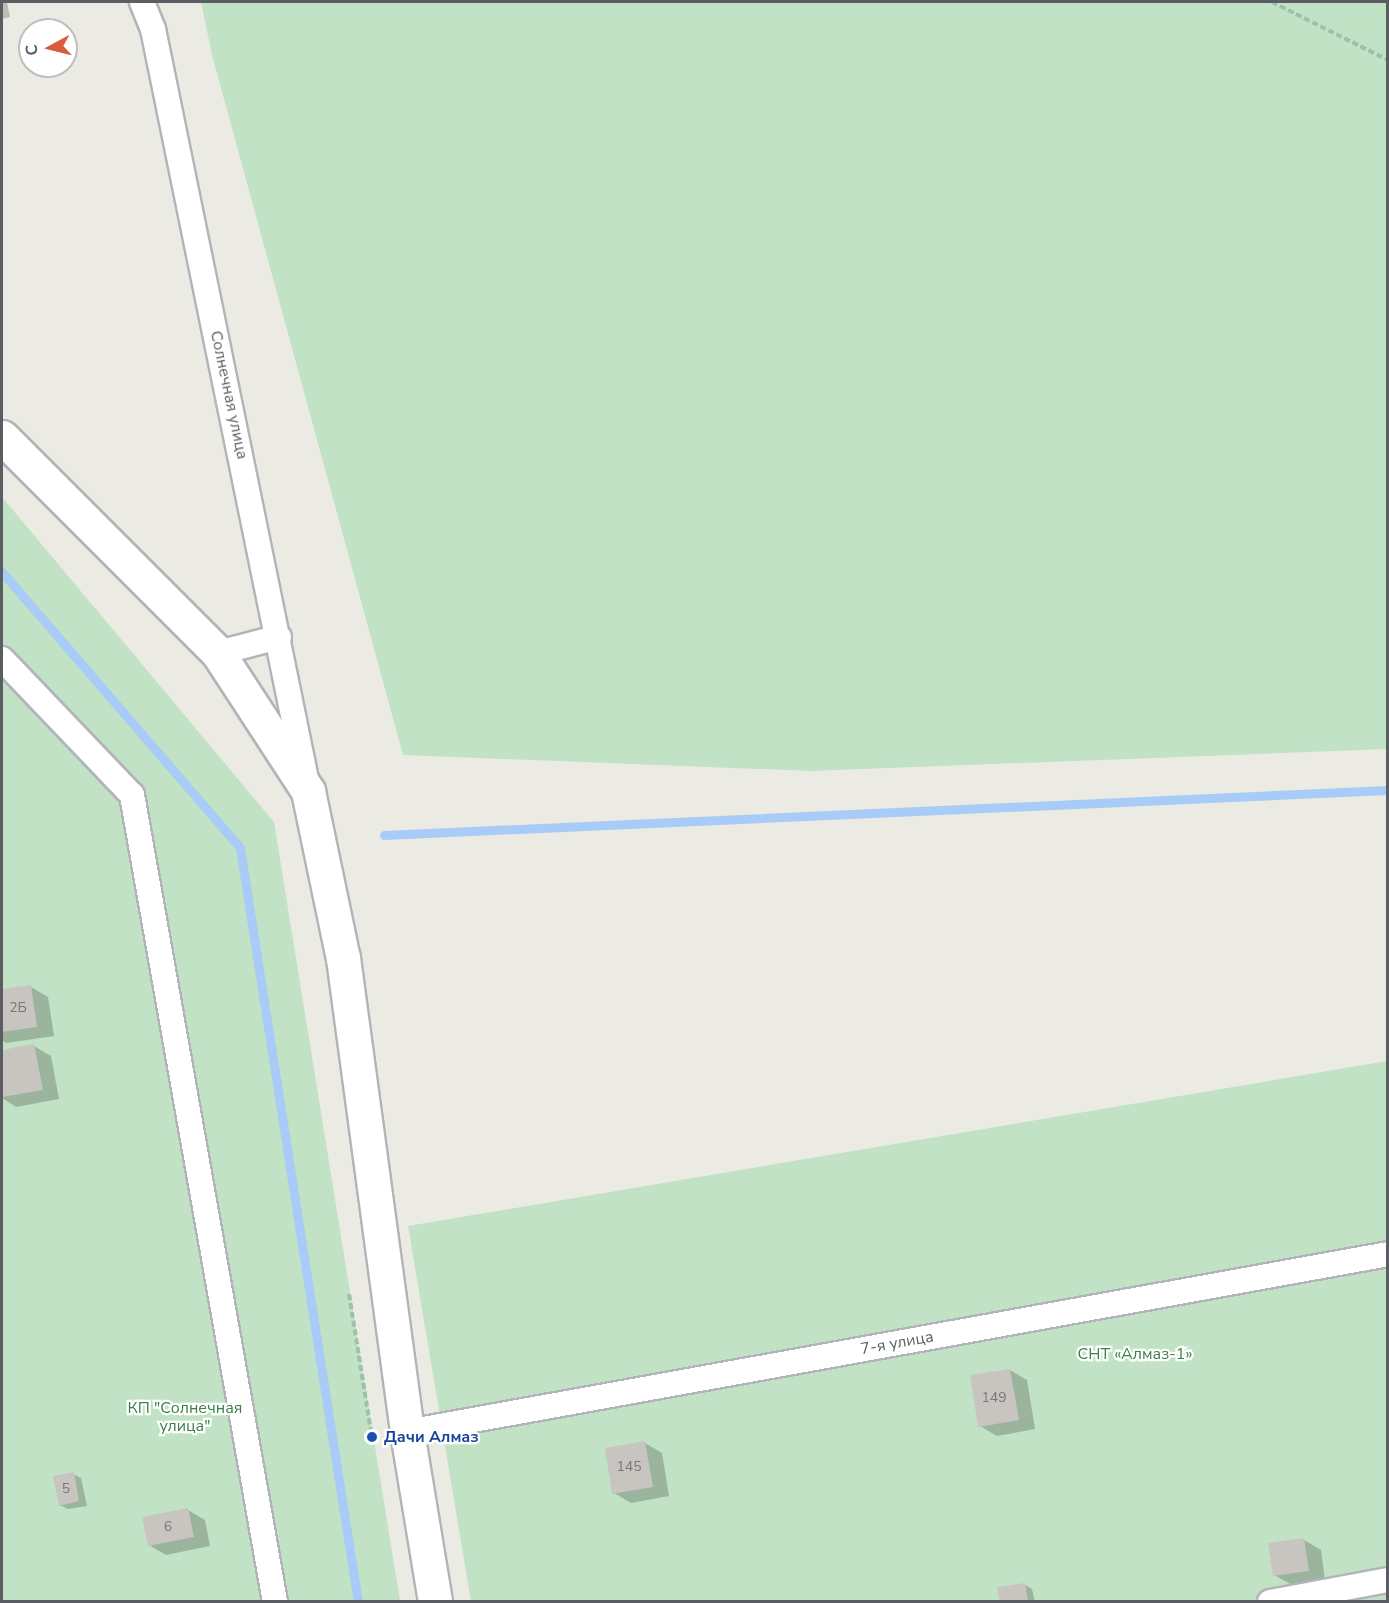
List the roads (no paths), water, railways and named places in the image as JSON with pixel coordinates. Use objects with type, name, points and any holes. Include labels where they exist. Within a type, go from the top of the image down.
[{"type":"main road","points":[[2,437],[218,653],[308,791],[343,958],[407,1432],[435,1602]]},
{"type":"street","name":"Солнечная улица","points":[[142,2],[153,29],[279,637],[308,791]]},
{"type":"street","points":[[218,653],[279,637]]},
{"type":"street","points":[[2,659],[132,795],[275,1602]]},
{"type":"street","name":"7-я улица","points":[[407,1432],[1388,1254]]},
{"type":"street","points":[[1270,1602],[1388,1580]]},
{"type":"waterway","points":[[2,572],[240,848],[358,1602]]},
{"type":"waterway","points":[[384,835],[1388,790]]},
{"type":"place","name":"Дачи Алмаз","points":[[372,1437]]},
{"type":"park label","name":"СНТ «Алмаз-1»","points":[[1135,1354]]},
{"type":"park label","name":"КП \"Солнечная улица\"","points":[[185,1417]]}]
